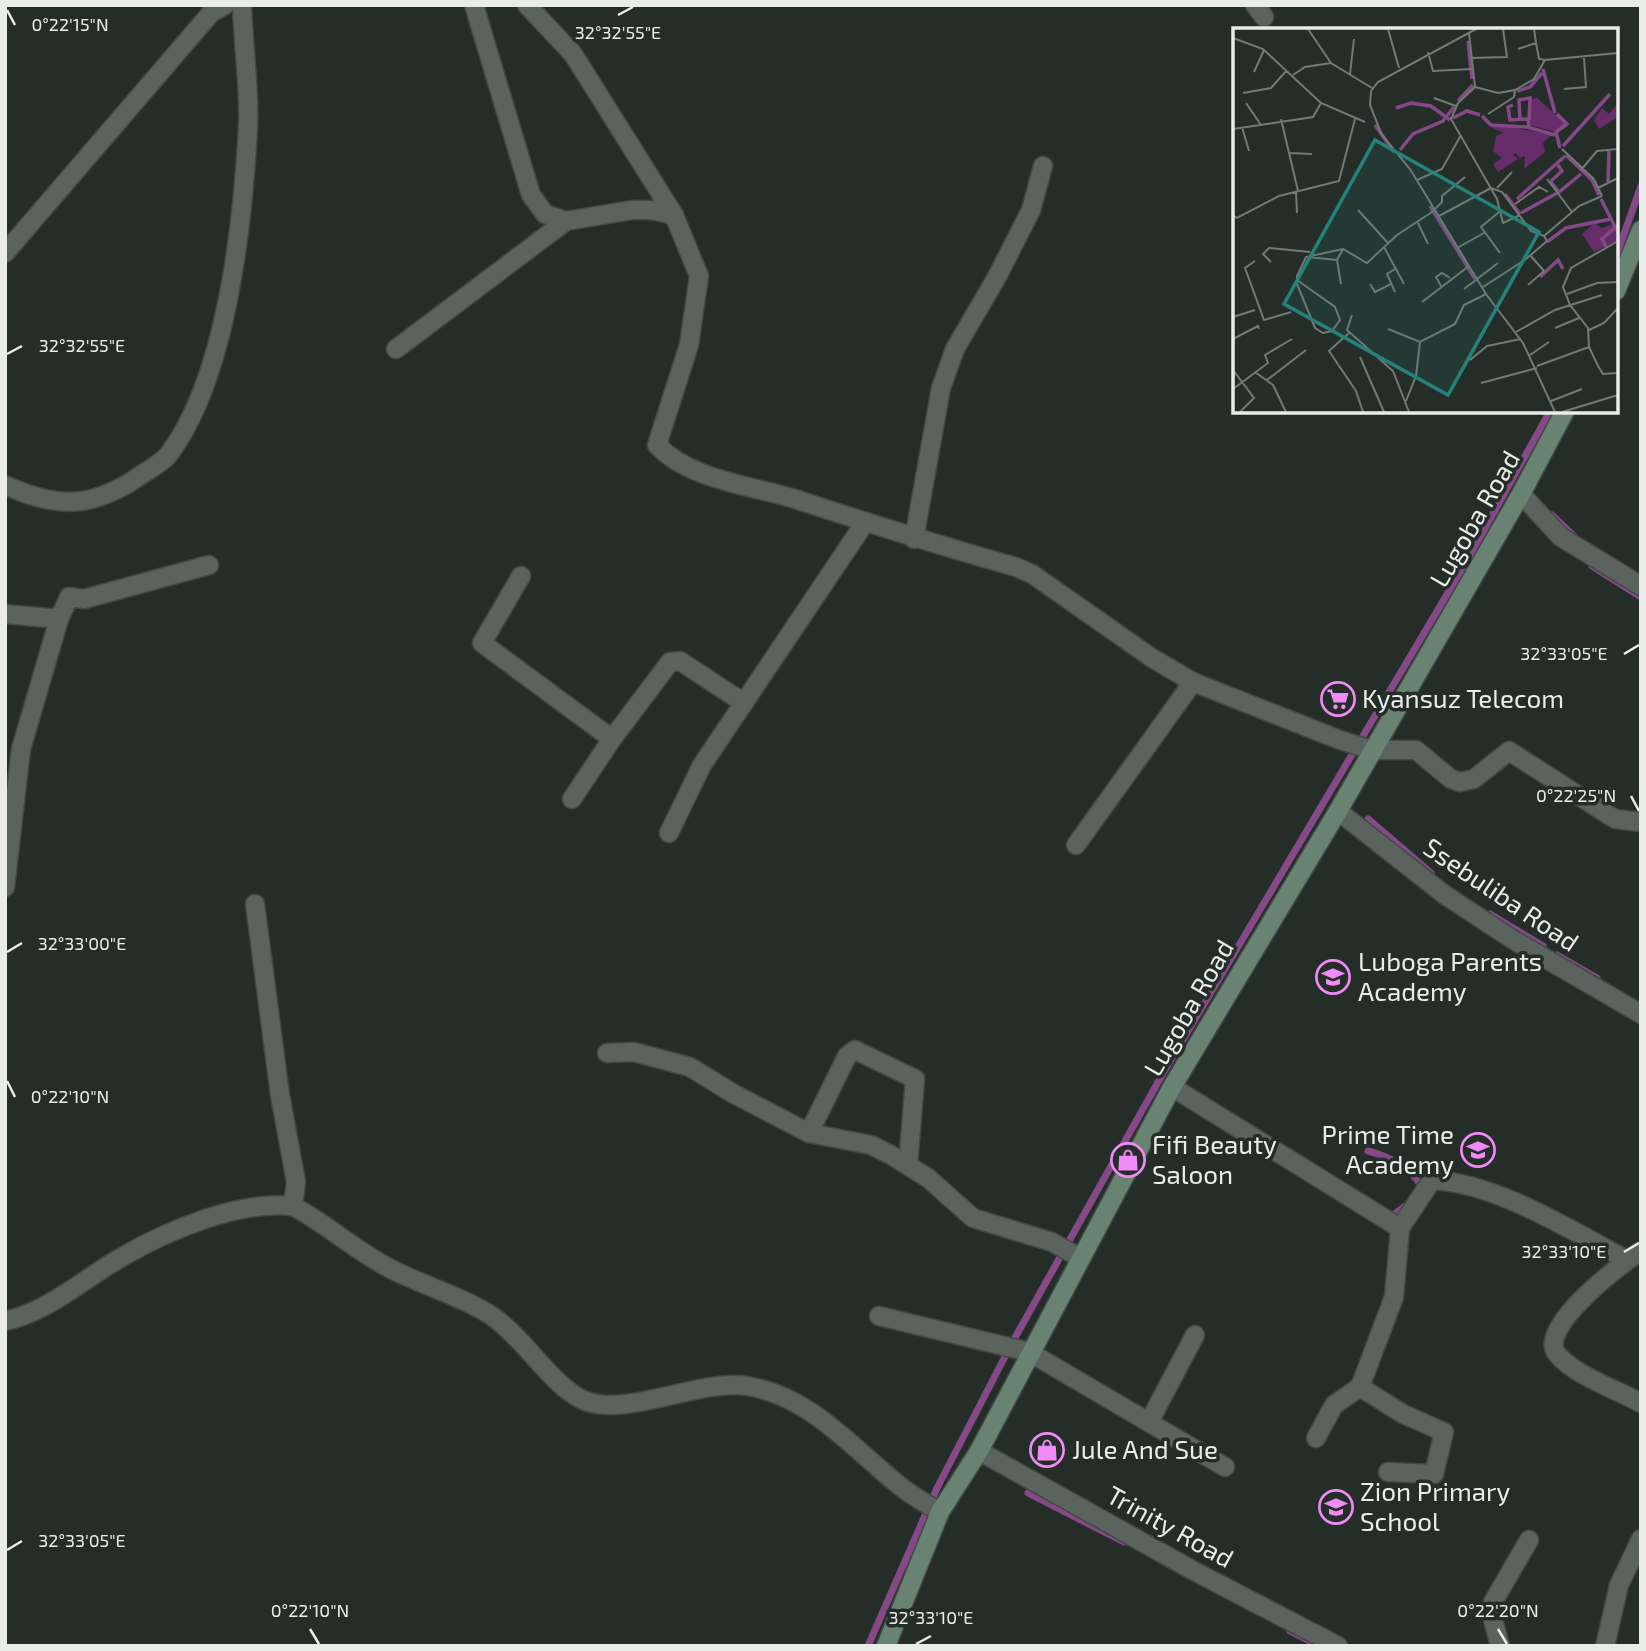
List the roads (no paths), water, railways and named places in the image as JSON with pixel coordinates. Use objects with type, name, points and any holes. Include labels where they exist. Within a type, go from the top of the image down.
[{"type":"street","points":[[5,253],[211,13],[225,5]]},
{"type":"street","points":[[5,485],[38,500],[75,502],[116,493],[168,456],[197,403],[216,347],[238,250],[248,124],[242,5]]},
{"type":"street","points":[[474,5],[531,195],[545,214],[566,221]]},
{"type":"street","points":[[527,5],[573,54],[674,215],[699,276],[689,345],[657,445],[669,458],[689,468],[864,524],[1032,574],[1152,658],[1193,682],[1372,751],[1416,750],[1451,779],[1460,782],[1474,779],[1509,751],[1615,819],[1641,822]]},
{"type":"street","points":[[914,539],[941,388],[955,349],[998,275],[1031,210],[1043,166]]},
{"type":"street","points":[[397,349],[566,221],[632,210],[651,210],[674,215]]},
{"type":"street","points":[[1618,286],[1641,230]]},
{"type":"street","name":"Lugoba Road","points":[[886,1646],[940,1512],[979,1451],[1029,1352],[1172,1087],[1338,811],[1521,495],[1564,413]]},
{"type":"street","points":[[1521,495],[1561,537],[1641,586]]},
{"type":"street","points":[[669,833],[702,765],[864,524]]},
{"type":"street","points":[[5,887],[21,749],[59,619],[69,597],[84,599],[209,565]]},
{"type":"street","points":[[522,576],[482,643],[612,739]]},
{"type":"street","points":[[5,614],[59,619]]},
{"type":"street","points":[[572,799],[612,739],[673,660],[680,661],[744,703]]},
{"type":"street","points":[[1076,845],[1193,682]]},
{"type":"street","name":"Ssebuliba Road","points":[[1338,811],[1456,902],[1512,939],[1641,1014]]},
{"type":"street","points":[[255,904],[280,1095],[296,1182],[293,1206]]},
{"type":"street","points":[[809,1133],[846,1056],[855,1050],[915,1079],[908,1166]]},
{"type":"street","points":[[607,1053],[634,1052],[690,1067],[734,1094],[809,1133],[871,1145],[928,1178],[973,1218],[1052,1242],[1080,1258]]},
{"type":"street","points":[[1172,1087],[1400,1228]]},
{"type":"street","points":[[1316,1438],[1334,1405],[1360,1387],[1394,1297],[1400,1228],[1432,1180],[1460,1181],[1634,1255],[1579,1299],[1559,1331],[1554,1347],[1555,1353],[1571,1366],[1641,1404]]},
{"type":"street","points":[[5,1321],[40,1307],[124,1256],[214,1217],[268,1203],[293,1206],[328,1225],[350,1244],[392,1269],[493,1317],[580,1399],[610,1405],[723,1383],[763,1389],[811,1413],[902,1488],[940,1512]]},
{"type":"street","points":[[878,1316],[1029,1352],[1225,1467]]},
{"type":"street","points":[[1149,1422],[1195,1335]]},
{"type":"street","points":[[1360,1387],[1403,1414],[1444,1432],[1434,1474],[1388,1472]]},
{"type":"street","name":"Trinity Road","points":[[979,1451],[1194,1571],[1338,1646]]},
{"type":"street","points":[[1605,1646],[1619,1585],[1641,1539]]},
{"type":"street","points":[[1500,1646],[1492,1616],[1493,1602],[1529,1540]]},
{"type":"waterway","points":[[1618,251],[1641,186]]},
{"type":"waterway","points":[[868,1646],[937,1488],[1012,1343],[1162,1075],[1468,559],[1549,413]]},
{"type":"waterway","points":[[1552,515],[1574,536]]},
{"type":"waterway","points":[[1592,566],[1641,597]]},
{"type":"waterway","points":[[1368,819],[1431,873]]},
{"type":"waterway","points":[[1490,914],[1543,946]]},
{"type":"waterway","points":[[1557,955],[1597,978]]},
{"type":"waterway","points":[[1368,1151],[1398,1164],[1412,1174],[1422,1187]]},
{"type":"waterway","points":[[1433,1178],[1444,1169]]},
{"type":"waterway","points":[[1390,1217],[1411,1202]]},
{"type":"waterway","points":[[1028,1493],[1124,1542]]},
{"type":"waterway","points":[[1290,1631],[1317,1645]]},
{"type":"place","name":"Kyansuz Telecom","points":[[1338,699]]},
{"type":"place","name":"Luboga Parents Academy","points":[[1333,977]]},
{"type":"place","name":"Prime Time Academy","points":[[1478,1150]]},
{"type":"place","name":"Fifi Beauty Saloon","points":[[1128,1160]]},
{"type":"place","name":"Jule And Sue","points":[[1047,1450]]},
{"type":"place","name":"Zion Primary School","points":[[1336,1507]]}]
